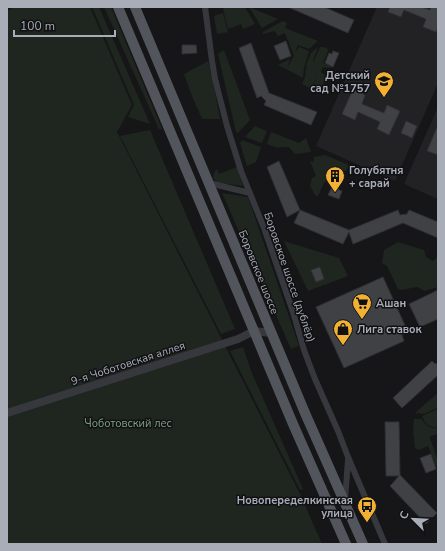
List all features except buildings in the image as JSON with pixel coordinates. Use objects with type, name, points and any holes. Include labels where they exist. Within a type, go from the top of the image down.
[{"type":"main road","points":[[118,7],[293,424],[346,544]]},
{"type":"main road","name":"Боровское шоссе","points":[[135,7],[271,333],[363,544]]},
{"type":"street","name":"Боровское шоссе (дублёр)","points":[[205,7],[215,79],[233,145],[264,228],[310,367],[386,544]]},
{"type":"street","points":[[209,183],[250,193]]},
{"type":"street","points":[[254,331],[271,333]]},
{"type":"street","name":"9-я Чоботовская аллея","points":[[7,413],[238,339],[254,331]]},
{"type":"street","points":[[345,502],[348,457]]},
{"type":"shaded area","name":"Детский сад №1757","points":[[377,7],[438,7],[438,83],[395,181],[316,146]]},
{"type":"shaded area","points":[[438,107],[438,199],[404,184]]},
{"type":"green space","name":"Чоботовский лес","points":[[15,7],[90,7],[132,105],[117,132],[301,496],[322,544],[7,544],[7,11]]},
{"type":"green space","points":[[92,7],[99,7],[150,124],[128,117],[134,105]]},
{"type":"green space","points":[[104,7],[111,7],[162,129],[159,129]]},
{"type":"green space","points":[[225,7],[245,7],[255,24],[243,29],[241,24],[228,29],[223,9]]},
{"type":"green space","points":[[249,7],[278,19],[262,28]]},
{"type":"green space","points":[[223,13],[228,32],[217,34],[214,16]]},
{"type":"green space","points":[[283,21],[287,23],[285,28],[318,41],[309,49],[298,45],[295,52],[299,47],[309,51],[303,78],[278,65],[290,59],[287,68],[294,56],[285,33],[278,36],[275,31],[263,34],[263,32]]},
{"type":"green space","points":[[318,47],[313,63],[320,47],[322,47],[327,48],[328,51],[323,63],[331,66],[330,68],[323,67],[321,72],[326,76],[320,93],[312,89],[317,76],[311,89],[302,84],[305,77],[306,67],[308,71],[306,65],[311,53]]},
{"type":"green space","points":[[224,50],[250,120],[238,133],[236,132],[218,54]]},
{"type":"green space","points":[[208,61],[220,119],[202,119],[184,74]]},
{"type":"green space","points":[[255,126],[267,131],[262,143],[245,137]]},
{"type":"green space","points":[[150,130],[235,329],[221,334],[120,136]]},
{"type":"green space","points":[[271,132],[299,143],[306,138],[311,152],[295,154],[289,147],[278,148],[267,144]]},
{"type":"green space","points":[[242,140],[261,147],[256,162],[247,166],[240,143]]},
{"type":"green space","points":[[325,155],[349,165],[346,171],[333,170],[328,182],[325,181],[318,196],[315,195],[310,186],[312,178],[316,176],[310,161],[314,162],[314,157]]},
{"type":"green space","points":[[237,167],[243,186],[219,183],[213,178],[217,169],[219,174]]},
{"type":"green space","points":[[222,193],[248,197],[299,346],[291,349]]},
{"type":"green space","points":[[284,241],[339,258],[348,276],[308,291]]},
{"type":"green space","points":[[398,242],[424,250],[426,257],[433,261],[438,257],[438,287],[425,291],[417,287],[401,290],[398,289],[387,266],[382,263],[384,250]]},
{"type":"green space","points":[[243,347],[251,371],[303,489],[300,490],[230,351]]},
{"type":"green space","points":[[438,393],[437,408],[424,414],[415,413],[423,405]]},
{"type":"green space","points":[[438,409],[438,428],[428,425],[422,416]]},
{"type":"green space","points":[[414,419],[422,419],[428,426],[438,429],[438,434],[431,436],[430,438],[438,461],[438,465],[436,466],[428,446],[419,450],[415,448],[413,430]]},
{"type":"place","name":"Детский сад №1757","points":[[384,98]]},
{"type":"place","name":"Голубятня + сарай","points":[[335,193]]},
{"type":"place","name":"Ашан","points":[[362,320]]},
{"type":"place","name":"Лига ставок","points":[[343,346]]},
{"type":"place","name":"Новопеределкинская улица","points":[[367,523]]}]
